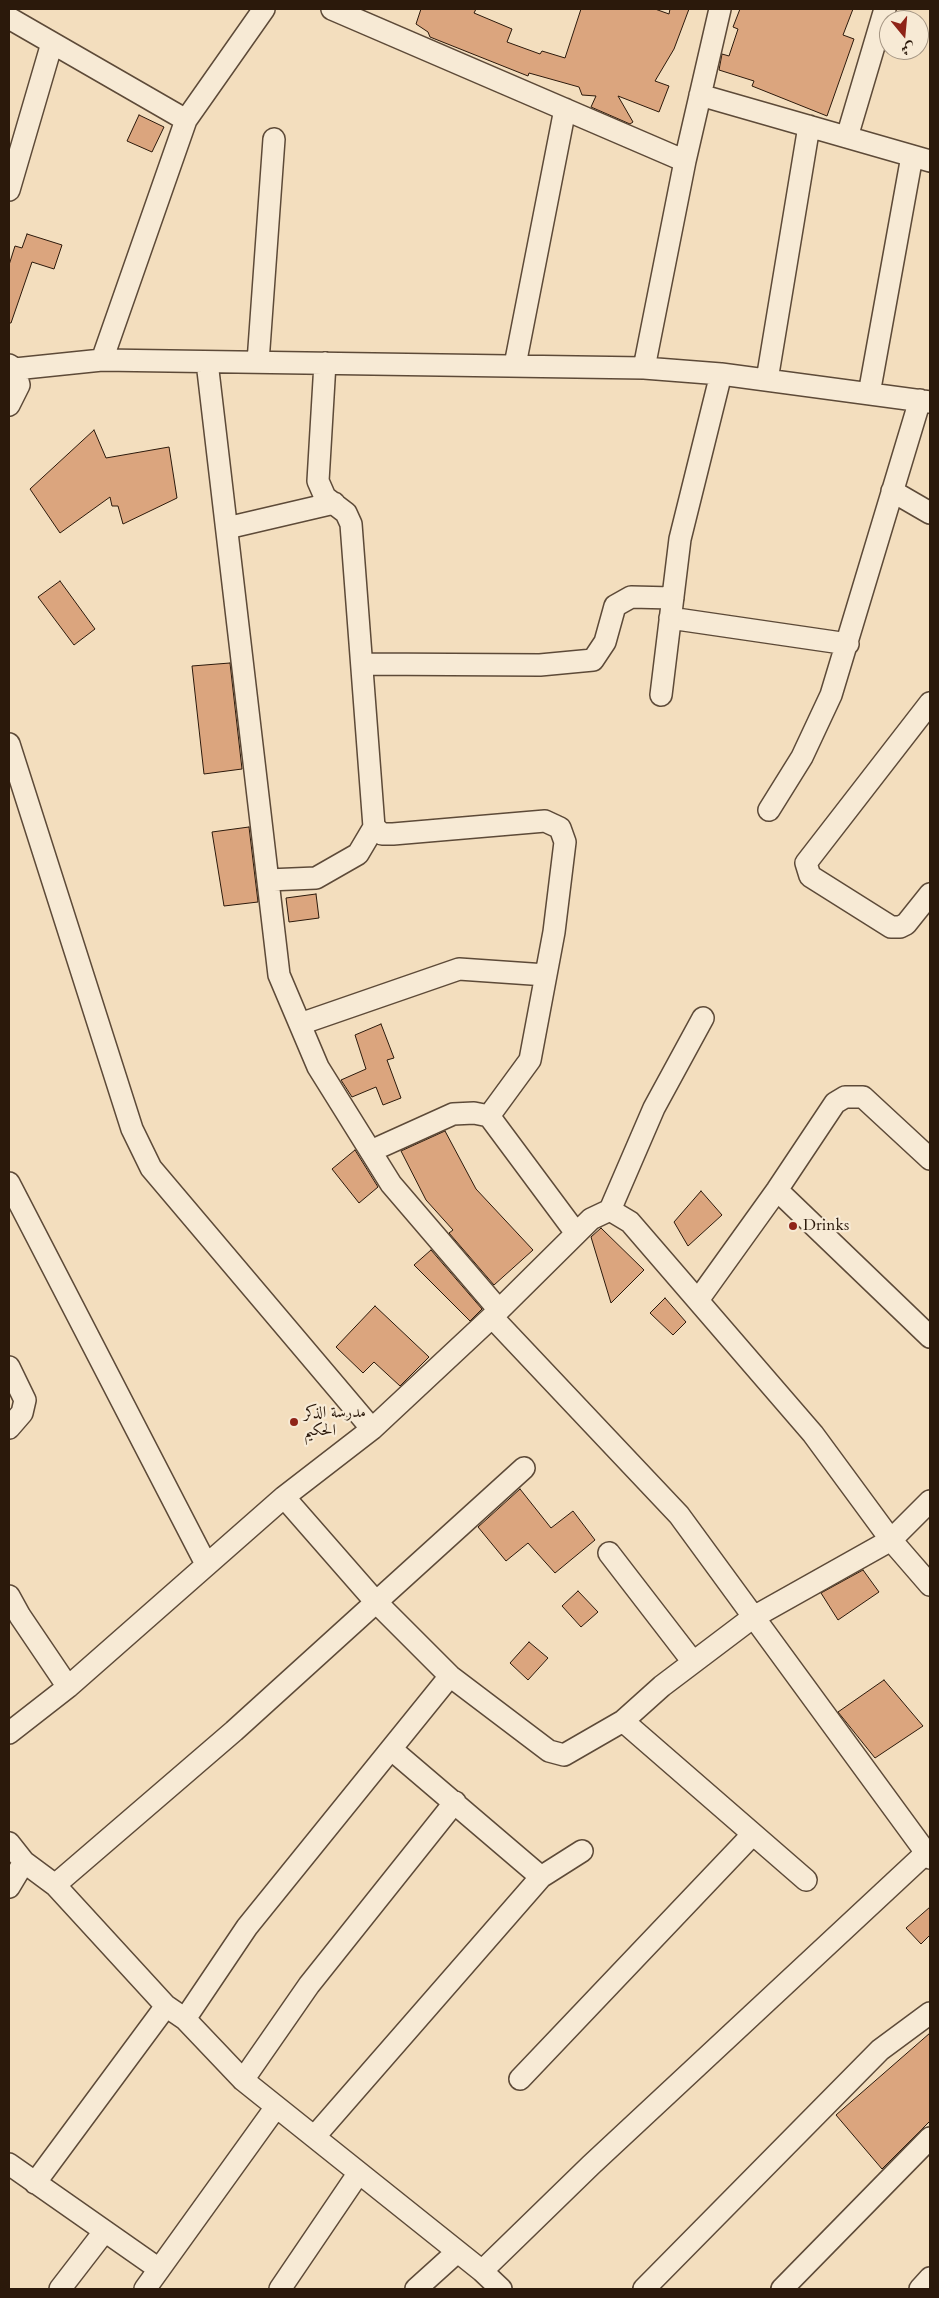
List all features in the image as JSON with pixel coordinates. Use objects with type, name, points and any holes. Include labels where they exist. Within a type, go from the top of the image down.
[{"type":"street","points":[[102,360],[186,120],[264,9]]},
{"type":"street","points":[[332,9],[685,161]]},
{"type":"street","points":[[644,368],[685,161],[720,9]]},
{"type":"street","points":[[847,137],[885,9]]},
{"type":"street","points":[[9,18],[186,120]]},
{"type":"street","points":[[9,190],[52,43]]},
{"type":"street","points":[[700,95],[921,158],[869,394]]},
{"type":"street","points":[[515,365],[565,109]]},
{"type":"street","points":[[768,380],[809,126]]},
{"type":"street","points":[[258,362],[274,139]]},
{"type":"street","points":[[9,404],[19,385],[12,367],[102,360],[644,368],[721,374],[925,401],[892,491],[848,644],[831,695],[802,757],[769,810]]},
{"type":"street","points":[[207,362],[280,975],[318,1067],[391,1184],[496,1314],[679,1515],[752,1618],[928,1856],[591,2165],[482,2271]]},
{"type":"street","points":[[268,880],[316,878],[358,854],[374,827],[351,524],[346,513],[325,497],[318,481],[325,363]]},
{"type":"street","points":[[661,695],[680,539],[721,374]]},
{"type":"street","points":[[892,491],[930,513]]},
{"type":"street","points":[[227,528],[334,503]]},
{"type":"street","points":[[362,664],[540,665],[593,660],[606,642],[615,606],[631,597],[672,608],[848,644]]},
{"type":"street","points":[[930,703],[806,863],[810,876],[891,927],[900,927],[906,924],[930,894]]},
{"type":"street","points":[[9,744],[132,1129],[151,1168],[372,1429]]},
{"type":"street","points":[[374,827],[382,834],[545,821],[560,828],[565,842],[554,932],[530,1060],[489,1116]]},
{"type":"street","points":[[300,1024],[459,969],[546,975]]},
{"type":"street","points":[[9,1733],[68,1687],[284,1497],[372,1429],[496,1314],[590,1219],[610,1210],[654,1108],[703,1018]]},
{"type":"street","points":[[698,1300],[777,1190],[835,1103],[845,1097],[863,1097],[930,1159]]},
{"type":"street","points":[[371,1151],[453,1114],[474,1113],[489,1116],[576,1233]]},
{"type":"street","points":[[9,1183],[206,1564]]},
{"type":"street","points":[[777,1190],[930,1337]]},
{"type":"street","points":[[610,1210],[630,1222],[813,1434],[891,1540],[930,1585]]},
{"type":"street","points":[[9,1367],[25,1400],[22,1413],[9,1428]]},
{"type":"street","points":[[55,1885],[234,1731],[524,1468]]},
{"type":"street","points":[[284,1497],[376,1602],[450,1676],[549,1751],[564,1755],[624,1721],[662,1686],[752,1618],[891,1540],[930,1501]]},
{"type":"street","points":[[609,1553],[693,1662]]},
{"type":"street","points":[[9,1596],[20,1616],[68,1687]]},
{"type":"street","points":[[185,2019],[247,1927],[450,1676]]},
{"type":"street","points":[[624,1721],[806,1880]]},
{"type":"street","points":[[391,1749],[541,1877]]},
{"type":"street","points":[[243,2080],[309,1985],[455,1802]]},
{"type":"street","points":[[520,2079],[753,1834]]},
{"type":"street","points":[[9,1843],[24,1862],[55,1885],[166,2006],[185,2019],[243,2080],[315,2136],[358,2174],[482,2271],[501,2289]]},
{"type":"street","points":[[315,2136],[541,1877],[582,1851]]},
{"type":"street","points":[[9,1887],[24,1862]]},
{"type":"street","points":[[35,2183],[166,2006]]},
{"type":"street","points":[[644,2289],[880,2050],[930,2013]]},
{"type":"street","points":[[145,2289],[276,2107]]},
{"type":"street","points":[[782,2289],[930,2138]]},
{"type":"street","points":[[9,2164],[159,2269]]},
{"type":"street","points":[[280,2289],[358,2174]]},
{"type":"street","points":[[60,2289],[104,2232]]},
{"type":"street","points":[[416,2289],[457,2252]]},
{"type":"street","points":[[920,2289],[930,2278]]},
{"type":"building","points":[[421,9],[476,9],[474,13],[512,29],[507,42],[540,54],[542,51],[565,58],[581,9],[655,9],[669,14],[670,9],[689,9],[674,49],[655,81],[669,86],[659,112],[618,96],[633,122],[630,124],[591,107],[596,96],[582,95],[579,87],[529,73],[528,76],[430,37],[428,32],[416,24]]},
{"type":"building","points":[[740,9],[853,9],[843,35],[854,39],[827,116],[752,86],[754,81],[719,70],[722,54],[729,56],[738,29],[733,27]]},
{"type":"building","points":[[139,115],[164,127],[152,152],[127,141]]},
{"type":"building","points":[[27,234],[62,245],[54,269],[32,262],[11,323],[9,323],[9,265],[15,246],[22,248]]},
{"type":"building","points":[[94,430],[106,458],[169,447],[177,498],[123,524],[118,506],[112,506],[110,497],[60,533],[30,489]]},
{"type":"building","points":[[60,581],[95,629],[74,645],[38,597]]},
{"type":"building","points":[[230,663],[242,769],[204,774],[192,666]]},
{"type":"building","points":[[249,827],[258,902],[224,906],[212,832]]},
{"type":"building","points":[[316,894],[319,918],[289,922],[286,898]]},
{"type":"building","points":[[381,1024],[394,1058],[387,1060],[401,1098],[383,1105],[376,1087],[352,1097],[341,1080],[366,1069],[355,1035]]},
{"type":"building","points":[[445,1131],[476,1189],[533,1250],[494,1285],[449,1233],[453,1230],[426,1200],[401,1151]]},
{"type":"building","points":[[355,1150],[378,1187],[359,1203],[332,1169]]},
{"type":"building","points":[[701,1191],[722,1215],[688,1246],[674,1222]]},
{"type":"building","points":[[601,1228],[644,1270],[611,1303],[591,1237]]},
{"type":"building","points":[[431,1250],[482,1309],[470,1321],[414,1265]]},
{"type":"building","points":[[665,1298],[686,1322],[673,1335],[650,1313]]},
{"type":"building","points":[[375,1306],[429,1357],[400,1386],[374,1362],[363,1373],[336,1347]]},
{"type":"building","points":[[520,1489],[551,1528],[573,1511],[595,1540],[555,1573],[528,1543],[506,1561],[478,1527]]},
{"type":"building","points":[[863,1570],[879,1592],[838,1620],[821,1593]]},
{"type":"building","points":[[578,1591],[598,1612],[581,1627],[562,1606]]},
{"type":"building","points":[[529,1642],[548,1658],[528,1680],[510,1663]]},
{"type":"building","points":[[884,1680],[923,1726],[875,1758],[838,1712]]},
{"type":"building","points":[[930,1907],[930,1935],[921,1944],[906,1928]]},
{"type":"building","points":[[930,2033],[930,2121],[882,2169],[836,2115]]},
{"type":"place","name":"Drinks","points":[[793,1226]]},
{"type":"place","name":"مدرسة الذكر الحكيم","points":[[294,1422]]}]
